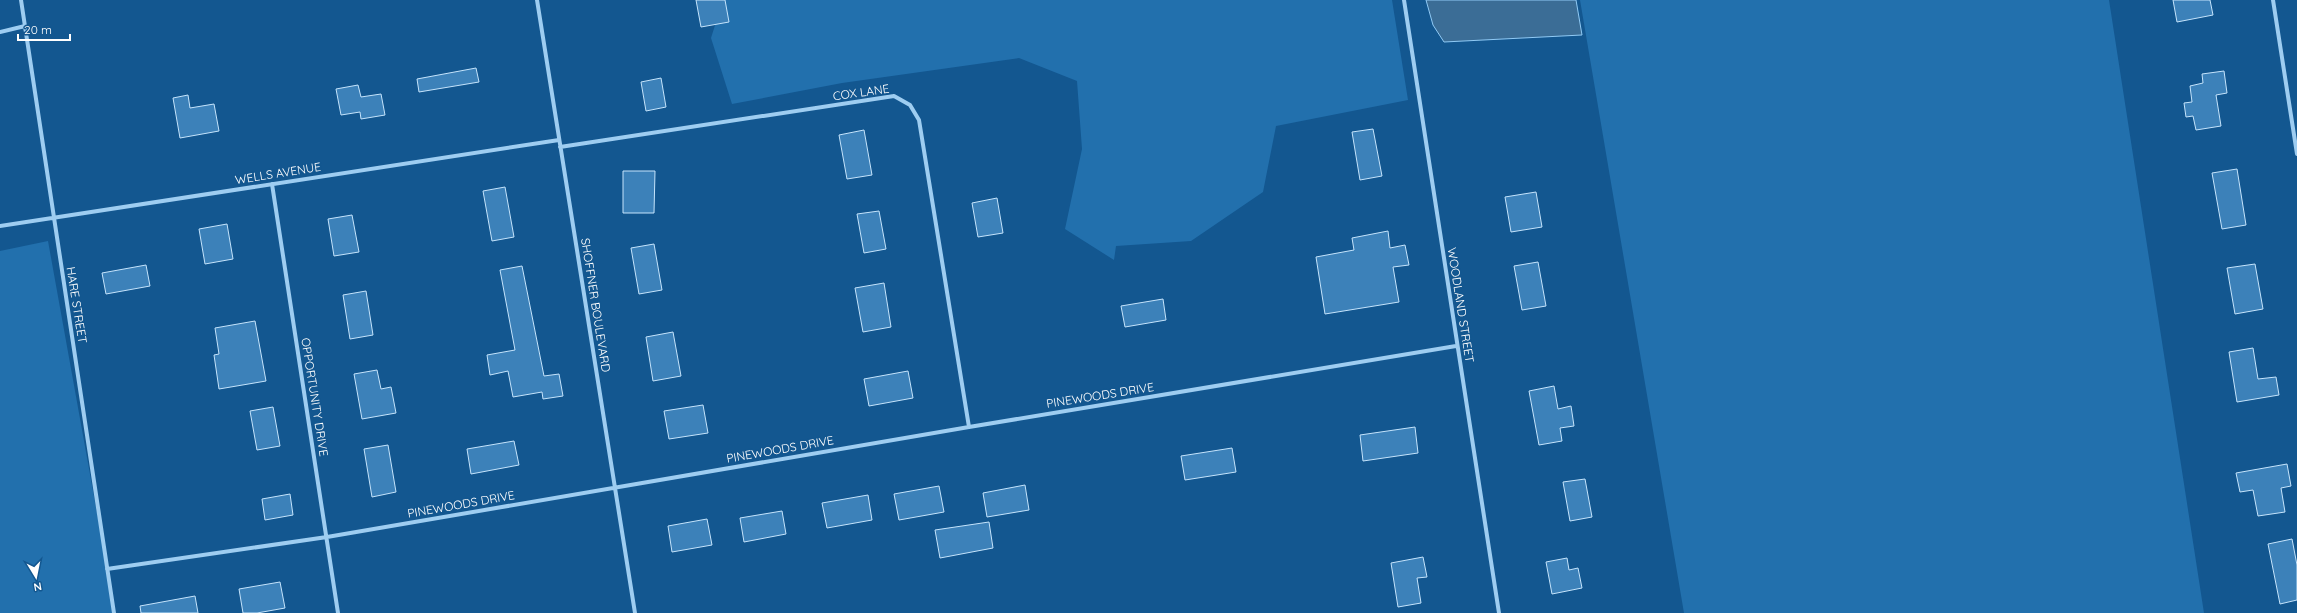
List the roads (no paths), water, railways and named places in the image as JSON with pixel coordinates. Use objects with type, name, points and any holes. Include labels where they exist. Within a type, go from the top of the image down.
[{"type":"street","name":"HARE STREET","points":[[21,0],[114,613]]},
{"type":"street","name":"SHOFFNER BOULEVARD","points":[[536,0],[635,613]]},
{"type":"street","name":"WOODLAND STREET","points":[[1404,0],[1456,346],[1499,613]]},
{"type":"street","points":[[2273,0],[2297,154]]},
{"type":"street","points":[[0,32],[25,26]]},
{"type":"street","name":"COX LANE","points":[[560,147],[894,96],[910,105],[919,120],[968,427]]},
{"type":"street","name":"WELLS AVENUE","points":[[0,226],[559,140]]},
{"type":"street","name":"OPPORTUNITY DRIVE","points":[[272,184],[338,613]]},
{"type":"street","name":"PINEWOODS DRIVE","points":[[107,569],[327,537],[968,427],[1456,346]]}]
